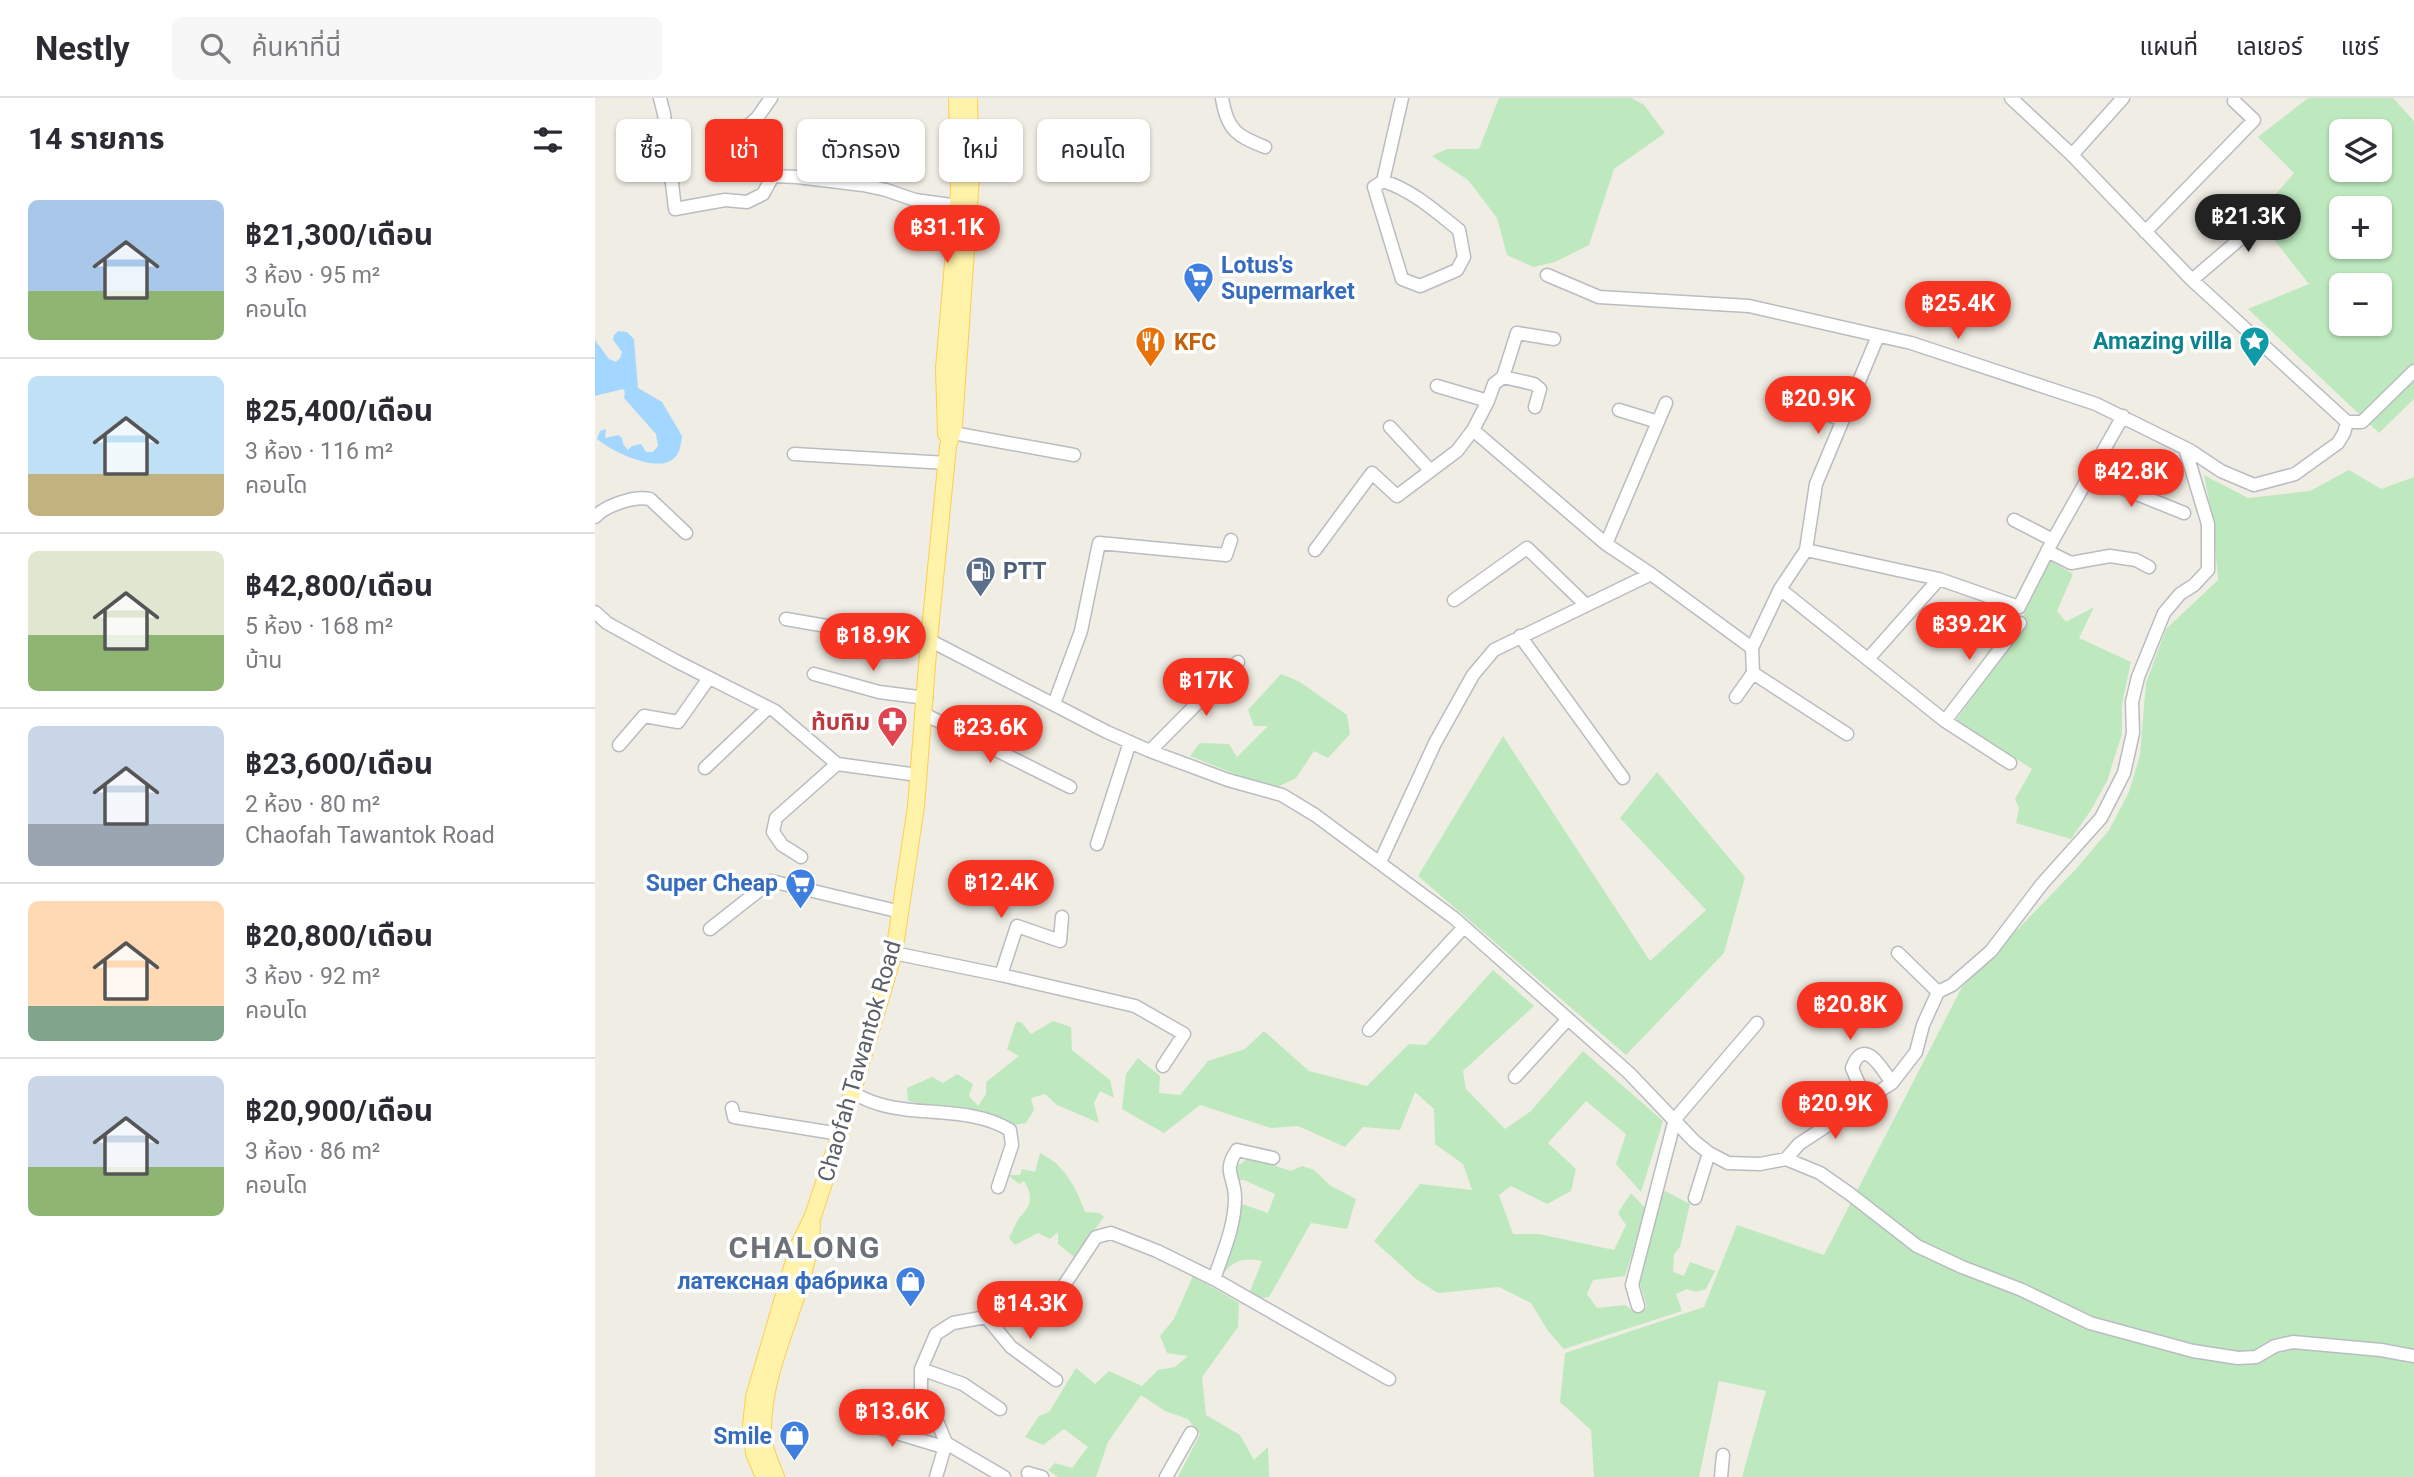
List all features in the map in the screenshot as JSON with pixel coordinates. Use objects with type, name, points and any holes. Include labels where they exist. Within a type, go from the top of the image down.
[{"type":"main road","name":"Chaofah Tawantok Road","points":[[949,448],[944,425],[944,368],[957,206],[957,98]]},
{"type":"main road","name":"Chaofah Tawantok Road","points":[[764,1477],[754,1453],[751,1426],[754,1397],[786,1310],[798,1247],[813,1216],[882,999],[901,912],[918,775],[949,448],[971,177],[969,98]]},
{"type":"main road","name":"Chaofah Tawantok Road","points":[[776,1477],[767,1454],[763,1432],[767,1390],[778,1335]]},
{"type":"street","points":[[660,98],[675,209],[725,200],[747,202],[763,194],[770,182]]},
{"type":"street","points":[[756,119],[771,98]]},
{"type":"street","points":[[1222,98],[1225,117],[1233,130],[1241,137],[1265,148]]},
{"type":"street","points":[[1383,181],[1400,186],[1459,230],[1464,257],[1457,270],[1420,286],[1402,279],[1374,187],[1383,181],[1402,98]]},
{"type":"street","points":[[2011,98],[2072,155],[2192,280],[2347,422],[2362,422],[2414,371]]},
{"type":"street","points":[[2072,155],[2123,98]]},
{"type":"street","points":[[2145,232],[2254,120],[2234,101]]},
{"type":"street","points":[[783,176],[863,185],[915,200],[957,206]]},
{"type":"street","points":[[2192,280],[2282,202]]},
{"type":"street","points":[[1547,275],[1599,297],[1749,306],[1911,343],[2096,404],[2185,448],[2221,471],[2253,485],[2295,474],[2338,443],[2347,422]]},
{"type":"street","points":[[1315,550],[1372,474],[1397,496],[1457,451],[1473,429],[1494,384],[1503,377],[1517,333],[1554,339]]},
{"type":"street","points":[[1736,697],[1753,673],[1752,648],[1780,589],[1806,550],[1816,484],[1878,336]]},
{"type":"street","points":[[1503,377],[1534,384],[1540,389],[1535,407]]},
{"type":"street","points":[[1786,385],[1783,399],[1843,420]]},
{"type":"street","points":[[1437,386],[1488,401]]},
{"type":"street","points":[[1605,544],[1665,403]]},
{"type":"street","points":[[1619,410],[1658,422]]},
{"type":"street","points":[[1806,550],[1939,579],[2019,607],[2123,416]]},
{"type":"street","points":[[1390,428],[1430,470]]},
{"type":"street","points":[[1473,429],[1605,544],[1752,648]]},
{"type":"street","points":[[795,454],[949,448],[1074,455]]},
{"type":"street","points":[[1786,1159],[1799,1144],[1892,1083],[1916,1052],[1923,1025],[1938,992],[1952,985],[1991,951],[2042,884],[2101,818],[2124,773],[2133,733],[2132,702],[2138,677],[2164,613],[2180,594],[2194,585],[2208,570],[2207,524],[2185,448]]},
{"type":"street","points":[[2090,475],[2184,513]]},
{"type":"street","points":[[595,517],[600,512],[642,497],[655,502],[686,533]]},
{"type":"street","points":[[2014,520],[2071,563],[2110,556],[2136,560],[2149,567]]},
{"type":"street","points":[[1054,704],[1081,631],[1099,543],[1226,555],[1231,540]]},
{"type":"street","points":[[1454,600],[1527,548],[1586,605]]},
{"type":"street","points":[[1380,862],[1435,743],[1473,676],[1494,650],[1651,574]]},
{"type":"street","points":[[1868,659],[1939,579]]},
{"type":"street","points":[[1780,589],[1945,722],[2010,763]]},
{"type":"street","points":[[595,612],[607,623],[775,711],[837,764],[918,775]]},
{"type":"street","points":[[786,620],[884,636],[929,640],[1150,751],[1228,780],[1282,795],[1315,815],[1380,862],[1464,927],[1629,1073],[1695,1142],[1728,1163],[1786,1159],[1820,1173],[1917,1245],[1962,1267],[2022,1290],[2090,1323],[2193,1351],[2238,1359],[2256,1357],[2275,1346],[2293,1342],[2381,1350],[2414,1356]]},
{"type":"street","points":[[1945,722],[2020,623]]},
{"type":"street","points":[[1520,636],[1623,778]]},
{"type":"street","points":[[1150,751],[1238,662]]},
{"type":"street","points":[[1753,673],[1847,734]]},
{"type":"street","points":[[814,674],[925,706],[1070,787]]},
{"type":"street","points":[[619,745],[644,716],[678,722],[709,678]]},
{"type":"street","points":[[705,768],[768,708]]},
{"type":"street","points":[[1097,844],[1130,742]]},
{"type":"street","points":[[800,857],[776,838],[773,832],[776,818],[837,764]]},
{"type":"street","points":[[710,929],[771,881],[901,912]]},
{"type":"street","points":[[1001,975],[1017,926],[1060,941],[1062,916]]},
{"type":"street","points":[[1369,1030],[1464,927]]},
{"type":"street","points":[[894,953],[1135,1006],[1184,1034],[1163,1066]]},
{"type":"street","points":[[1898,953],[1938,992]]},
{"type":"street","points":[[1515,1077],[1567,1020]]},
{"type":"street","points":[[1638,1306],[1632,1285],[1675,1119],[1757,1023]]},
{"type":"street","points":[[1866,1101],[1852,1068],[1860,1055],[1868,1054],[1873,1057],[1892,1083]]},
{"type":"street","points":[[852,1092],[867,1101],[895,1110],[918,1110],[979,1118],[1010,1130],[1011,1145],[998,1187]]},
{"type":"street","points":[[732,1108],[734,1117],[840,1134]]},
{"type":"street","points":[[1214,1279],[1234,1214],[1235,1195],[1228,1174],[1231,1158],[1237,1150],[1273,1158]]},
{"type":"street","points":[[1695,1198],[1709,1153]]},
{"type":"street","points":[[936,1477],[945,1445],[935,1416],[921,1394],[921,1369],[936,1334],[953,1322],[1051,1305],[1096,1237],[1111,1233],[1157,1251],[1214,1279],[1389,1379]]},
{"type":"street","points":[[987,1318],[1011,1347],[1056,1380]]},
{"type":"street","points":[[921,1369],[963,1384],[1000,1409]]},
{"type":"street","points":[[850,1419],[945,1445],[1004,1477]]},
{"type":"street","points":[[1165,1477],[1191,1433]]},
{"type":"street","points":[[1721,1477],[1723,1455]]},
{"type":"street","points":[[1028,1474],[1042,1477]]},
{"type":"green space","points":[[1499,98],[1631,98],[1644,105],[1665,133],[1614,169],[1589,245],[1555,262],[1533,267],[1507,255],[1497,218],[1468,180],[1432,156],[1447,149],[1479,149]]},
{"type":"green space","points":[[2308,98],[2393,98],[2414,121],[2414,399],[2379,433],[2248,309],[2309,284],[2256,217],[2294,173],[2258,137]]},
{"type":"green space","points":[[2349,470],[2381,489],[2414,477],[2414,1477],[1742,1477],[1766,1391],[1719,1381],[1699,1477],[1594,1477],[1591,1430],[1560,1402],[1565,1353],[1704,1307],[1737,1225],[1824,1255],[1962,987],[2076,869],[2109,830],[2129,792],[2140,755],[2146,683],[2166,629],[2218,580],[2213,521],[2204,475],[2248,498],[2310,491]]},
{"type":"green space","points":[[2049,560],[2073,574],[2057,611],[2066,622],[2094,607],[2079,638],[2131,662],[2122,704],[2122,734],[2107,781],[2071,839],[2016,823],[2019,808],[2015,799],[2032,769],[1956,720],[2025,626],[2024,613]]},
{"type":"green space","points":[[1281,674],[1300,682],[1347,715],[1350,734],[1328,758],[1314,751],[1296,778],[1277,787],[1245,778],[1190,756],[1200,743],[1229,744],[1237,757],[1268,726],[1254,726],[1248,710]]},
{"type":"green space","points":[[1503,736],[1650,961],[1706,910],[1620,818],[1657,772],[1745,877],[1724,953],[1626,1055],[1418,876]]},
{"type":"green space","points":[[1493,970],[1534,1006],[1463,1071],[1466,1089],[1505,1129],[1531,1111],[1583,1051],[1663,1121],[1641,1192],[1616,1164],[1626,1134],[1586,1101],[1548,1143],[1576,1169],[1571,1191],[1547,1204],[1511,1186],[1499,1195],[1513,1234],[1539,1234],[1614,1250],[1626,1225],[1618,1213],[1631,1193],[1646,1209],[1625,1276],[1593,1280],[1587,1294],[1597,1308],[1625,1305],[1638,1314],[1647,1307],[1639,1280],[1661,1189],[1690,1204],[1680,1247],[1674,1254],[1673,1272],[1684,1276],[1690,1262],[1715,1271],[1706,1289],[1696,1292],[1687,1289],[1676,1294],[1682,1311],[1564,1349],[1548,1331],[1531,1303],[1499,1287],[1438,1293],[1416,1279],[1374,1241],[1420,1184],[1472,1190],[1463,1164],[1435,1144],[1434,1109],[1415,1092],[1400,1130],[1363,1127],[1345,1147],[1298,1126],[1271,1128],[1200,1105],[1164,1133],[1122,1109],[1126,1074],[1138,1058],[1160,1076],[1159,1093],[1180,1095],[1208,1061],[1245,1049],[1264,1031],[1309,1071],[1367,1086],[1409,1044],[1426,1045]]},
{"type":"green space","points":[[1053,1021],[1071,1027],[1072,1050],[1110,1080],[1114,1098],[1100,1091],[1094,1103],[1099,1123],[1057,1105],[1045,1094],[1031,1098],[1034,1110],[1026,1123],[1013,1125],[1000,1117],[908,1101],[907,1088],[932,1077],[943,1083],[957,1074],[973,1084],[969,1096],[978,1106],[986,1094],[986,1082],[1019,1056],[1007,1049],[1016,1022],[1021,1022],[1031,1034]]},
{"type":"green space","points":[[1040,1153],[1056,1163],[1068,1177],[1085,1212],[1099,1213],[1104,1217],[1074,1257],[1058,1244],[1058,1232],[1050,1239],[1038,1233],[1015,1245],[1009,1238],[1027,1208],[1030,1195],[1024,1181],[1019,1184],[1008,1175],[1020,1175],[1022,1169],[1035,1172]]},
{"type":"green space","points":[[1249,1157],[1291,1171],[1302,1166],[1314,1170],[1331,1186],[1356,1199],[1347,1229],[1311,1223],[1269,1297],[1256,1299],[1249,1294],[1262,1261],[1239,1261],[1230,1266],[1222,1276],[1220,1273],[1231,1237],[1237,1236],[1239,1203],[1268,1213],[1275,1194],[1244,1180],[1236,1180],[1232,1163],[1241,1164]]},
{"type":"green space","points":[[1193,1276],[1239,1303],[1238,1327],[1202,1377],[1206,1415],[1240,1435],[1254,1460],[1268,1447],[1269,1477],[1178,1477],[1200,1434],[1188,1419],[1165,1411],[1141,1395],[1108,1442],[1096,1477],[1058,1477],[1048,1470],[1055,1463],[1072,1468],[1088,1447],[1064,1429],[1043,1445],[1025,1437],[1039,1416],[1049,1412],[1076,1368],[1095,1384],[1109,1371],[1142,1386],[1158,1370],[1175,1367],[1188,1356],[1167,1353],[1160,1336],[1174,1319]]},
{"type":"water","points":[[618,331],[627,332],[634,339],[638,388],[662,402],[682,436],[680,449],[672,460],[664,463],[644,462],[612,449],[597,439],[600,431],[606,429],[605,438],[618,435],[628,450],[641,444],[646,452],[653,452],[658,446],[656,434],[624,398],[623,389],[595,396],[595,340],[609,359],[616,362],[622,352],[613,340]]},
{"type":"place","name":"Lotus's Supermarket","points":[[1198,305]]},
{"type":"place","name":"Amazing villa","points":[[2255,368]]},
{"type":"place","name":"KFC","points":[[1151,369]]},
{"type":"place","name":"PTT","points":[[980,598]]},
{"type":"place","name":"ท้บทิม","points":[[893,749]]},
{"type":"place","name":"Super Cheap","points":[[801,910]]},
{"type":"place","name":"латексная фабрика","points":[[911,1308]]},
{"type":"place","name":"Smile","points":[[795,1463]]},
{"type":"district","name":"CHALONG","points":[[805,1248]]}]
